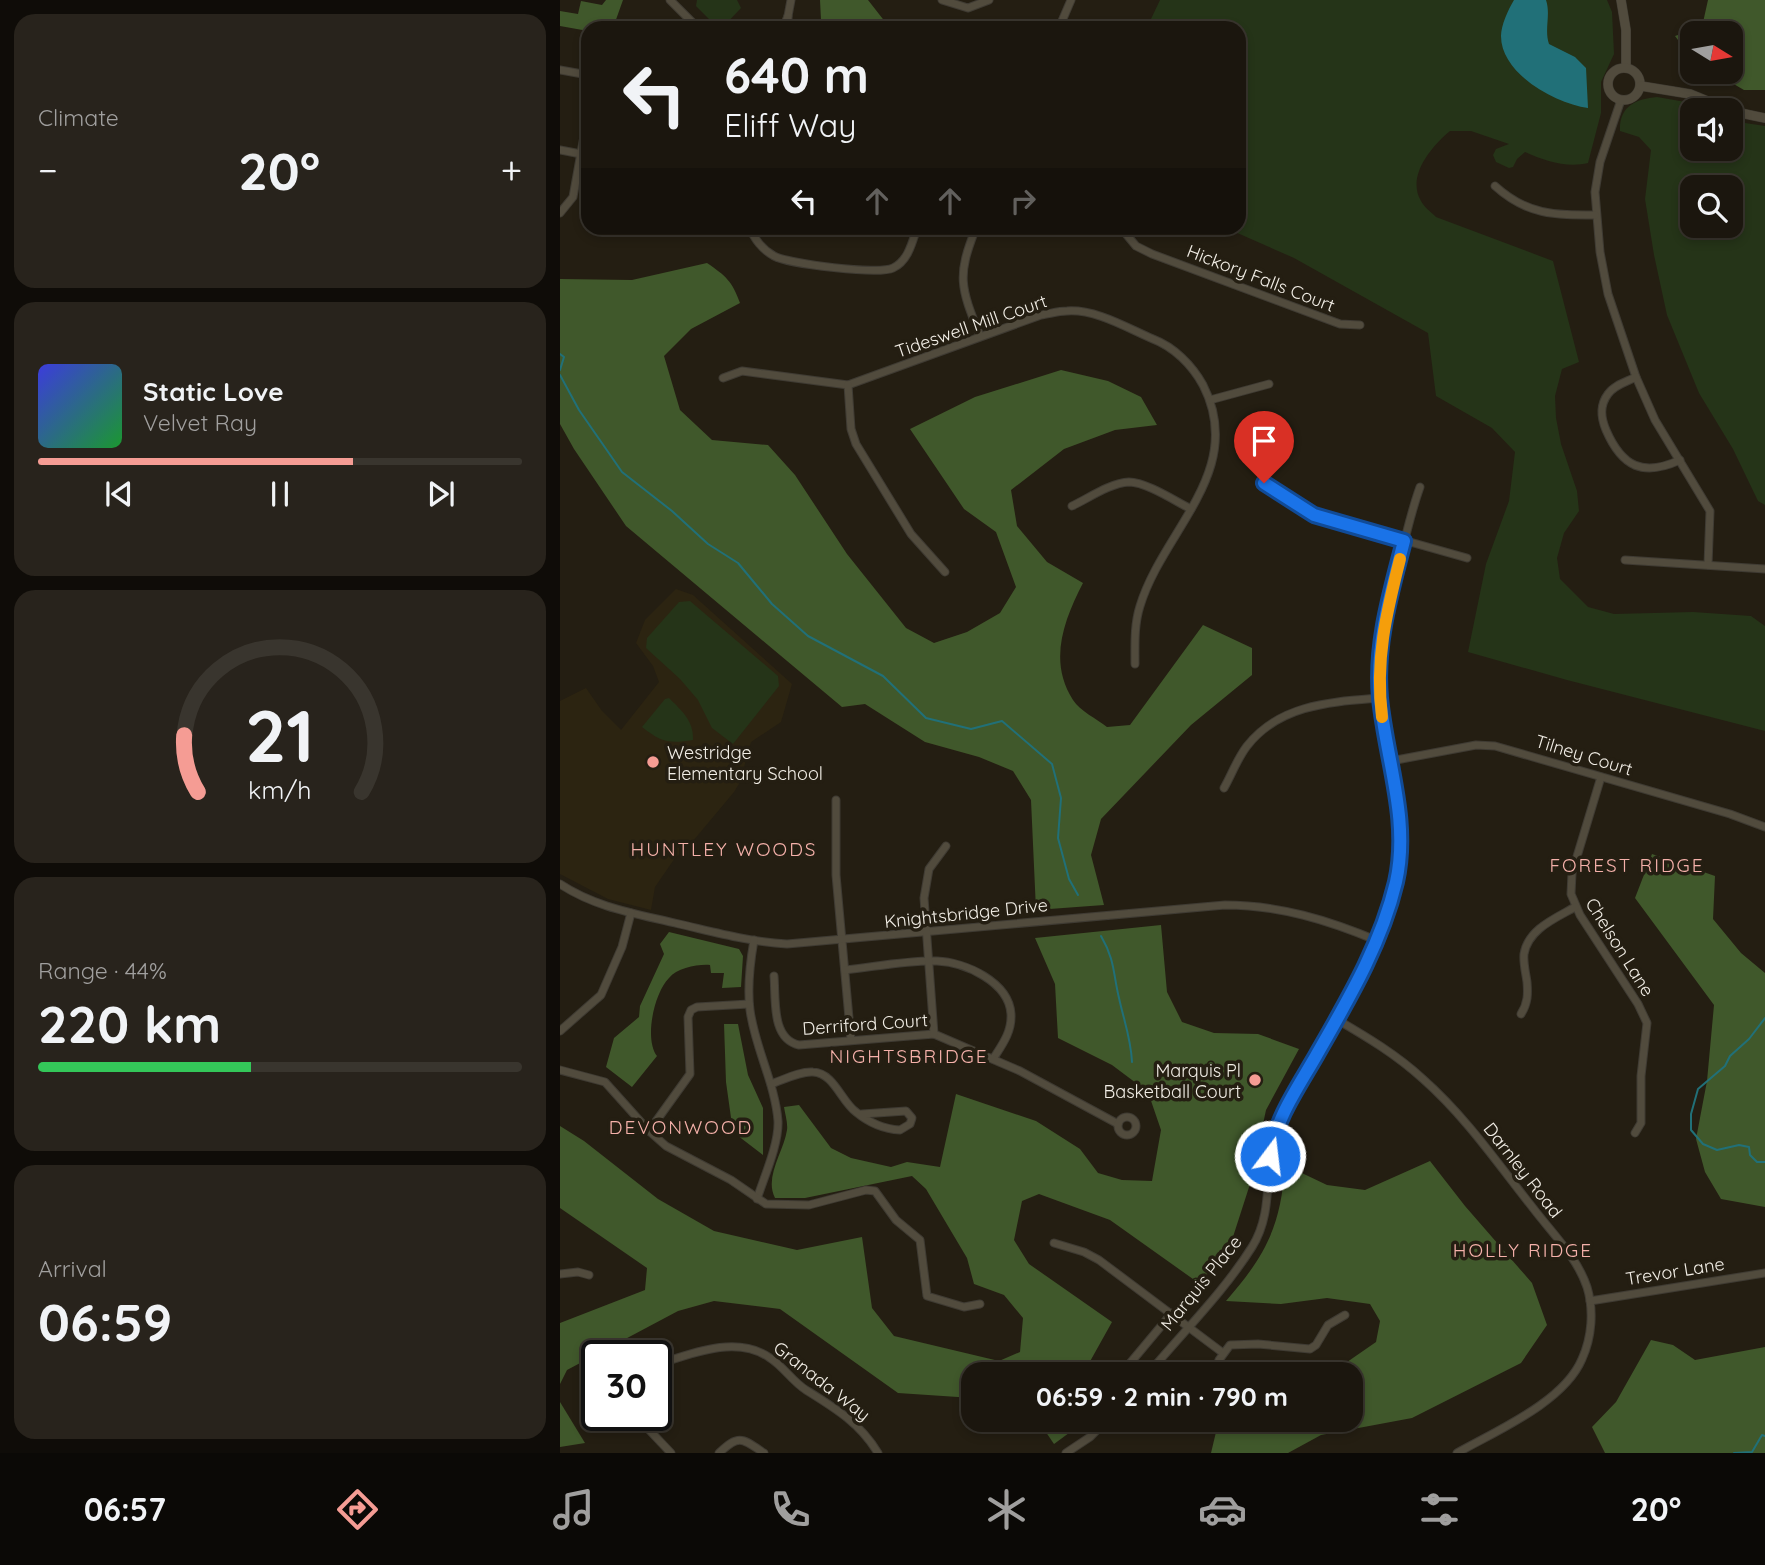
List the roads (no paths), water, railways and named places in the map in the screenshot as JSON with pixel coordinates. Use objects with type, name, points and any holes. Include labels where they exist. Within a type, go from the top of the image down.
[{"type":"street","points":[[670,0],[691,21]]},
{"type":"street","points":[[787,21],[791,0]]},
{"type":"street","points":[[942,0],[968,8],[989,0]]},
{"type":"street","points":[[1062,21],[1071,0]]},
{"type":"street","points":[[1621,0],[1626,30],[1626,68]]},
{"type":"street","points":[[1621,100],[1610,91],[1609,79],[1618,69],[1626,68],[1636,72],[1641,86]]},
{"type":"street","points":[[560,70],[581,74]]},
{"type":"street","points":[[1621,100],[1635,96],[1641,86]]},
{"type":"street","points":[[1641,86],[1699,98]]},
{"type":"street","points":[[1621,100],[1600,162],[1595,192],[1595,215],[1608,294],[1636,377],[1655,420],[1710,511],[1709,565]]},
{"type":"street","points":[[1743,114],[1765,118]]},
{"type":"street","points":[[560,150],[581,154],[573,197],[560,214]]},
{"type":"street","points":[[1494,186],[1510,199],[1544,213],[1595,215]]},
{"type":"street","points":[[752,235],[766,251],[784,260],[874,272],[883,272],[899,265],[905,258],[914,235]]},
{"type":"street","points":[[973,235],[962,267],[962,281],[980,336]]},
{"type":"street","name":"Hickory Falls Court","points":[[1127,235],[1136,246],[1152,254],[1340,324],[1360,325]]},
{"type":"street","name":"Tideswell Mill Court","points":[[723,378],[742,371],[848,385],[1041,315],[1068,311],[1089,313],[1167,345],[1196,372],[1210,400],[1215,417],[1216,445],[1207,478],[1152,577],[1140,605],[1135,632],[1135,664]]},
{"type":"street","points":[[1636,377],[1617,386],[1603,403],[1602,419],[1616,451],[1628,462],[1643,468],[1665,467],[1680,460]]},
{"type":"street","points":[[1210,400],[1269,384]]},
{"type":"street","points":[[848,385],[851,429],[865,462],[911,534],[945,572]]},
{"type":"street","points":[[1072,506],[1129,482],[1145,486],[1191,509]]},
{"type":"street","points":[[1264,483],[1314,515],[1467,558]]},
{"type":"street","name":"Marquis Place","points":[[1158,1362],[1231,1275],[1257,1237],[1266,1209],[1270,1156],[1275,1132],[1286,1106],[1378,941],[1392,898],[1401,847],[1398,800],[1380,698],[1381,643],[1404,541],[1420,487]]},
{"type":"street","points":[[1625,560],[1765,569]]},
{"type":"street","points":[[1224,788],[1248,744],[1274,722],[1315,704],[1380,698]]},
{"type":"street","name":"Tilney Court","points":[[1391,761],[1476,745],[1495,746],[1765,827]]},
{"type":"street","name":"Chelson Lane","points":[[1601,777],[1572,873],[1571,894],[1575,907],[1646,1019],[1648,1028],[1641,1076],[1642,1117],[1635,1133]]},
{"type":"street","points":[[836,800],[836,875],[851,1040]]},
{"type":"street","points":[[934,1034],[924,898],[933,862],[946,846]]},
{"type":"street","name":"Knightsbridge Drive","points":[[560,884],[596,903],[754,940],[787,944],[1202,906],[1241,905],[1308,915],[1378,941]]},
{"type":"street","points":[[1521,1014],[1528,995],[1524,954],[1532,936],[1545,923],[1575,907]]},
{"type":"street","points":[[560,1031],[601,995],[622,947],[631,912]]},
{"type":"street","points":[[754,940],[749,1004],[771,1084],[778,1123],[777,1135],[757,1199]]},
{"type":"street","points":[[845,970],[936,961],[962,967],[988,980],[1001,991],[1009,1007],[1010,1022],[1004,1042],[993,1059]]},
{"type":"street","name":"Derriford Court","points":[[774,976],[779,1027],[788,1041],[799,1045],[934,1034],[993,1059],[1118,1124]]},
{"type":"street","points":[[649,1130],[688,1080],[688,1017],[691,1010],[696,1007],[749,1004]]},
{"type":"street","name":"Darnley Road","points":[[1336,1019],[1411,1068],[1455,1110],[1568,1252],[1583,1278],[1590,1301],[1591,1323],[1587,1347],[1570,1379],[1548,1400],[1457,1453]]},
{"type":"street","points":[[560,1070],[605,1082],[649,1130],[677,1153],[731,1180],[757,1199],[775,1206],[809,1205],[866,1190],[875,1191],[896,1220],[919,1240],[928,1296],[964,1307],[980,1304]]},
{"type":"street","points":[[771,1084],[808,1072],[820,1073],[856,1112],[862,1114],[906,1111],[912,1118],[904,1128],[896,1130],[871,1123],[862,1114]]},
{"type":"street","points":[[1054,1243],[1084,1252],[1099,1260],[1223,1353]]},
{"type":"street","points":[[560,1274],[570,1272],[589,1275]]},
{"type":"street","name":"Trevor Lane","points":[[1590,1301],[1765,1273]]},
{"type":"street","points":[[1131,1362],[1172,1313]]},
{"type":"street","points":[[1219,1362],[1230,1345],[1236,1343],[1310,1349],[1316,1345],[1328,1325],[1345,1315]]},
{"type":"street","name":"Granada Way","points":[[672,1360],[715,1347],[761,1353],[774,1360],[802,1387],[855,1422],[878,1453]]},
{"type":"street","points":[[650,1431],[671,1453]]},
{"type":"street","points":[[1066,1453],[1095,1432]]},
{"type":"street","points":[[719,1453],[739,1439],[747,1441],[764,1453]]},
{"type":"water","points":[[1514,0],[1546,0],[1549,44],[1575,57],[1586,68],[1588,108],[1561,100],[1532,85],[1510,63],[1503,50],[1501,36],[1505,18]]},
{"type":"waterway","points":[[560,354],[564,357],[560,370]]},
{"type":"waterway","points":[[560,375],[579,410],[622,472],[672,511],[708,544],[738,563],[772,604],[808,636],[883,676],[926,718],[971,729],[1002,721],[1052,764],[1061,798],[1058,838],[1069,879],[1078,895]]},
{"type":"waterway","points":[[1101,936],[1111,960],[1132,1062]]},
{"type":"waterway","points":[[1765,1018],[1749,1039],[1730,1056],[1725,1066],[1698,1089],[1691,1114],[1691,1130],[1703,1144],[1717,1150],[1739,1145],[1749,1147],[1750,1155],[1757,1162],[1765,1162]]},
{"type":"waterway","points":[[1734,1453],[1752,1452],[1762,1435],[1765,1436]]},
{"type":"place","name":"Westridge Elementary School","points":[[653,762]]},
{"type":"place","name":"Marquis Pl Basketball Court","points":[[1255,1080]]},
{"type":"district","name":"HUNTLEY WOODS","points":[[724,849]]},
{"type":"district","name":"FOREST RIDGE","points":[[1627,865]]},
{"type":"district","name":"NIGHTSBRIDGE","points":[[909,1056]]},
{"type":"district","name":"DEVONWOOD","points":[[681,1127]]},
{"type":"district","name":"HOLLY RIDGE","points":[[1523,1250]]}]
